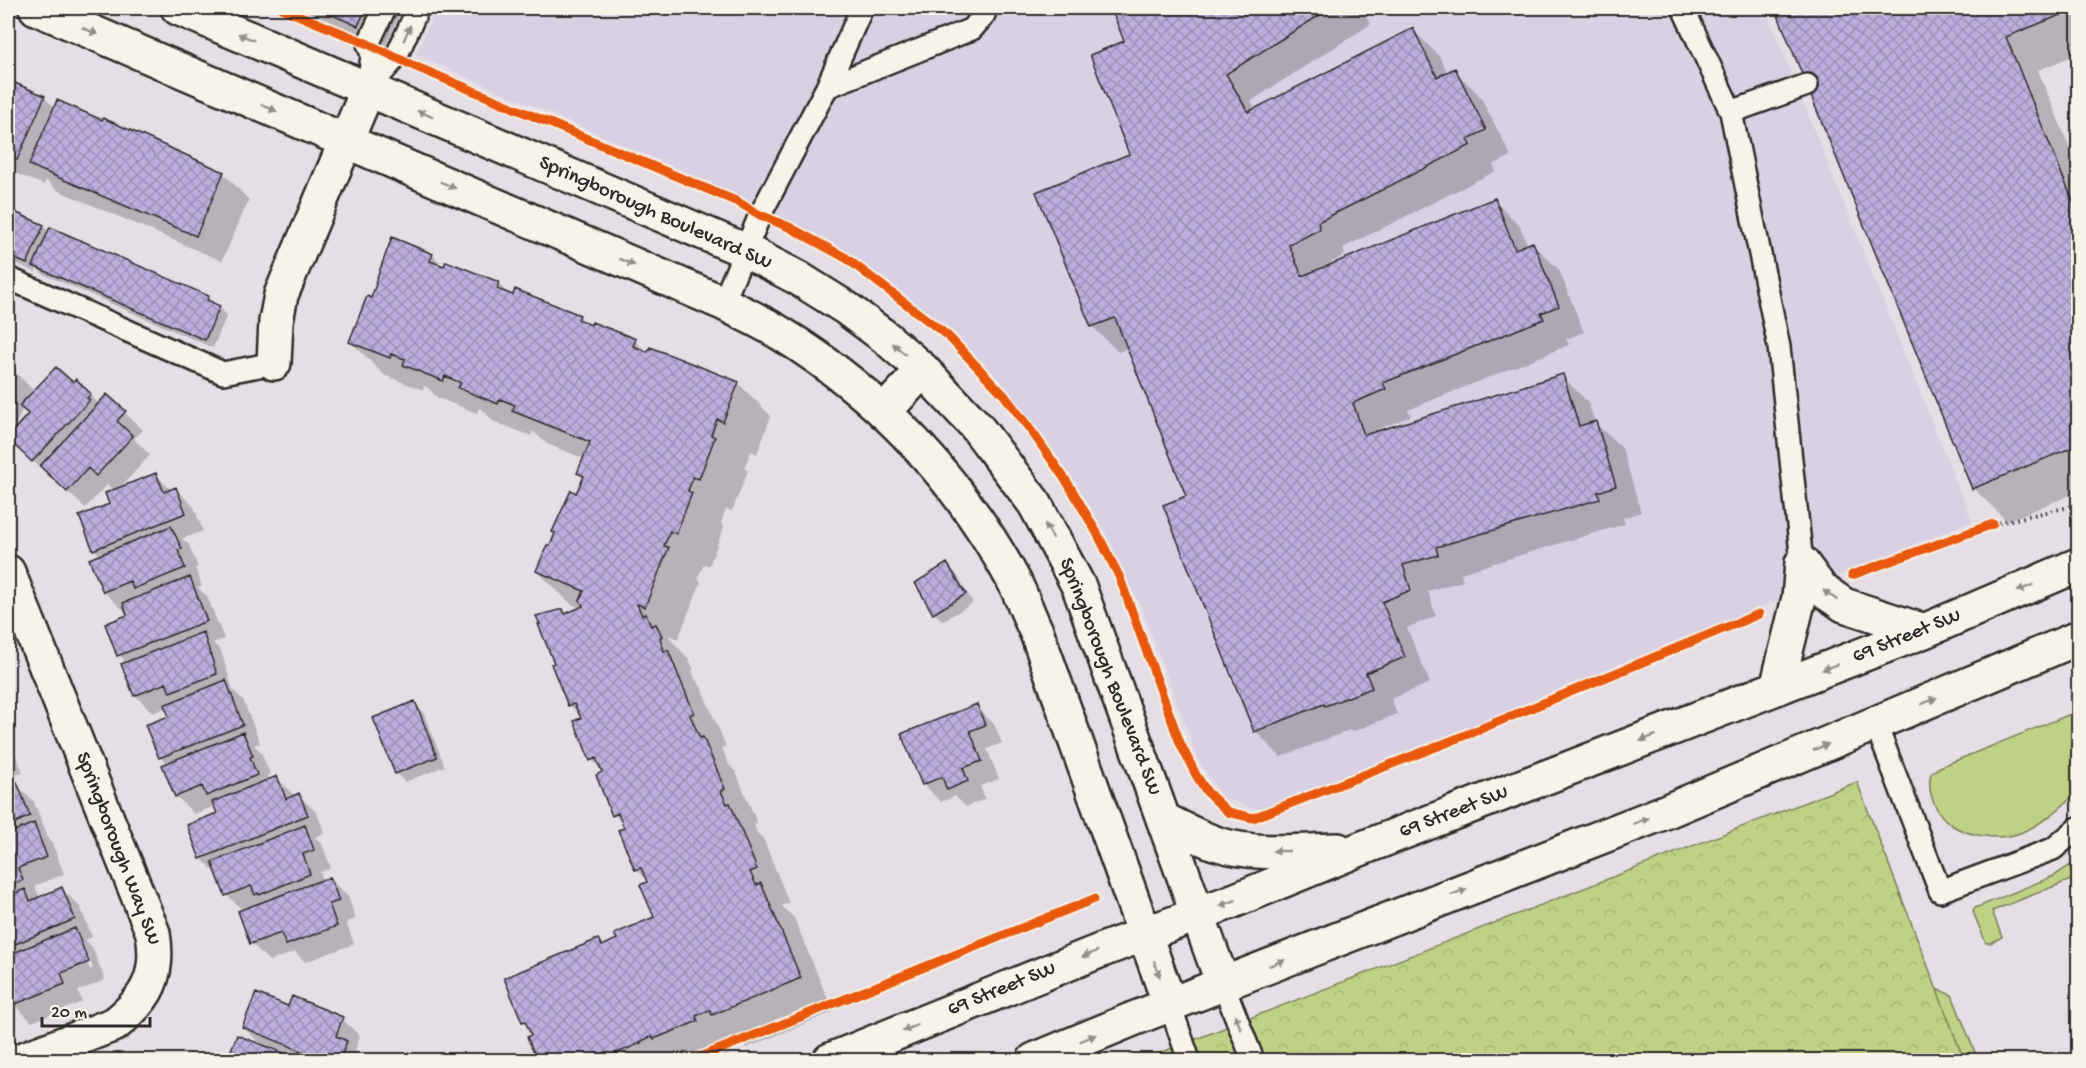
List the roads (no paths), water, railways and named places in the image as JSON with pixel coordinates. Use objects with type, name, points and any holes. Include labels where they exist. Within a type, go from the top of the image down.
[{"type":"street","points":[[36,8],[723,303],[778,332],[858,388],[941,471],[976,518],[1015,584],[1036,633],[1170,1005]]},
{"type":"street","name":"Springborough Boulevard SW","points":[[178,8],[746,251],[798,278],[846,308],[885,337],[923,370],[976,426],[1016,477],[1035,504],[1060,550],[1098,636],[1223,984]]},
{"type":"street","points":[[274,363],[276,321],[281,295],[368,89]]},
{"type":"street","points":[[884,412],[923,370]]},
{"type":"street","points":[[1802,562],[1821,589],[1844,605],[1924,631]]},
{"type":"street","points":[[1777,688],[1799,598],[1802,562]]},
{"type":"street","name":"69 Street SW","points":[[830,1060],[1360,849],[1924,631],[2079,565]]},
{"type":"street","name":"Springborough Way SW","points":[[8,572],[153,933],[156,952],[151,981],[142,999],[115,1024],[21,1060]]},
{"type":"street","points":[[1034,1060],[1660,814],[2079,639]]},
{"type":"street","points":[[1163,819],[1206,840],[1245,850],[1280,852],[1360,849]]},
{"type":"lane","points":[[368,89],[372,55],[368,44],[385,8]]},
{"type":"lane","points":[[368,89],[396,57],[418,8]]},
{"type":"lane","points":[[723,303],[760,215],[827,87],[862,8]]},
{"type":"lane","points":[[827,87],[972,29],[984,15],[986,8]]},
{"type":"lane","points":[[1683,8],[1731,112],[1779,347],[1802,562]]},
{"type":"lane","points":[[1731,112],[1807,86]]},
{"type":"lane","points":[[8,278],[223,372],[274,363]]},
{"type":"lane","points":[[1876,725],[1940,891],[2053,849],[2079,828]]},
{"type":"lane","points":[[1223,984],[1253,1060]]},
{"type":"lane","points":[[1170,1005],[1189,1060]]}]
